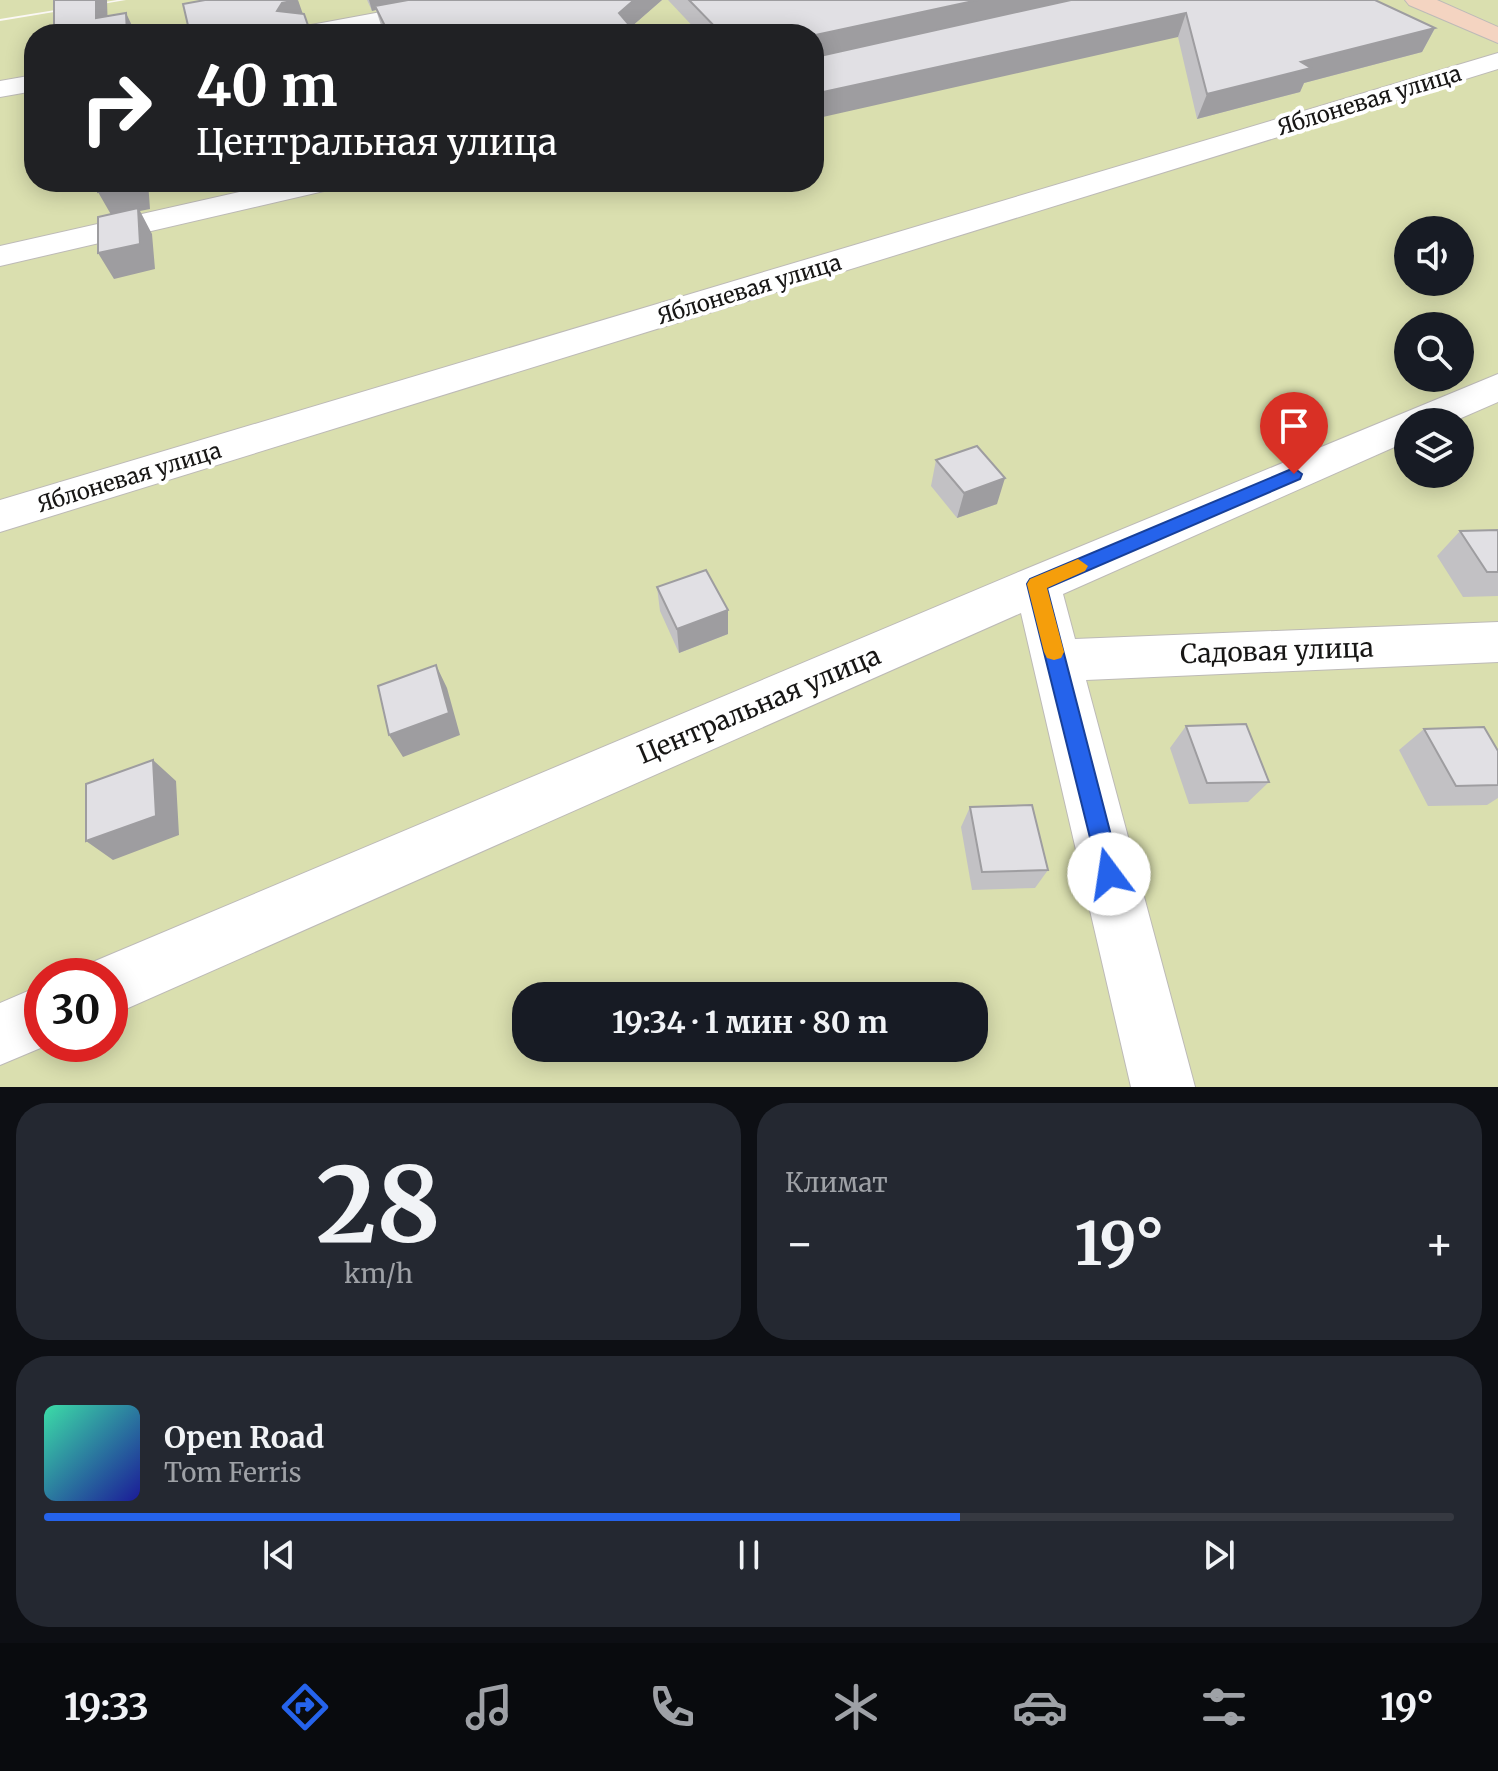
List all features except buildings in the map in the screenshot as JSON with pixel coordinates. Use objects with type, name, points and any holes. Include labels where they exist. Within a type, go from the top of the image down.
[{"type":"street","points":[[354,24],[484,0]]},
{"type":"street","points":[[1417,0],[1498,36]]},
{"type":"street","name":"Яблоневая улица","points":[[0,516],[1498,61]]},
{"type":"street","points":[[0,89],[24,85]]},
{"type":"street","points":[[0,256],[280,192]]},
{"type":"street","points":[[1449,408],[1498,387]]},
{"type":"street","name":"Центральная улица","points":[[128,978],[1394,431]]},
{"type":"street","points":[[1037,584],[1163,1087]]},
{"type":"street","name":"Садовая улица","points":[[1056,661],[1498,642]]},
{"type":"street","points":[[0,1034],[24,1024]]},
{"type":"green space","points":[[0,0],[117,0],[0,19]]},
{"type":"green space","points":[[126,0],[1498,0],[1498,1087],[0,1087],[0,21]]},
{"type":"slow traffic","points":[[1054,652],[1037,584],[1078,566]]},
{"type":"route","points":[[1109,874],[1037,584],[1294,474]]}]
